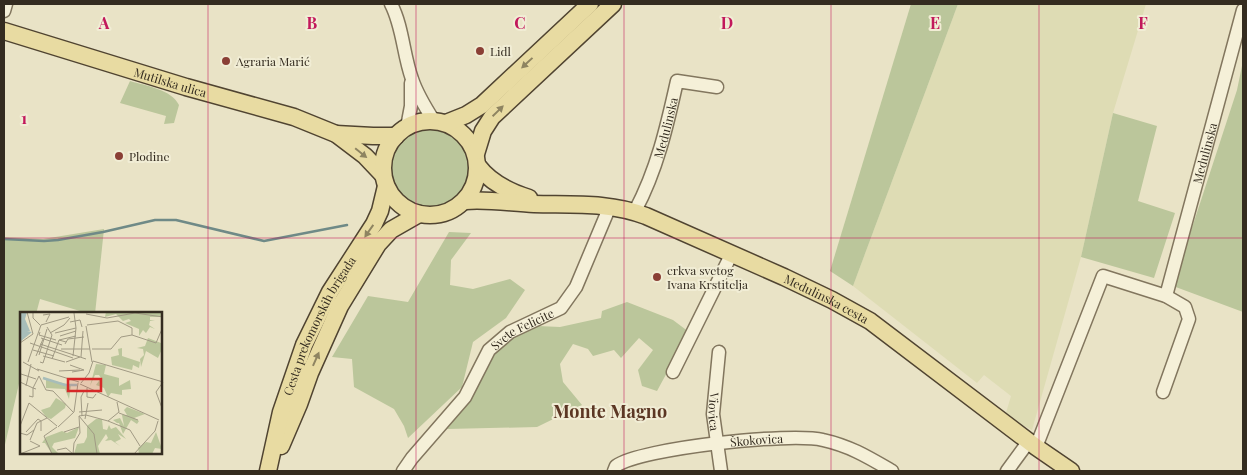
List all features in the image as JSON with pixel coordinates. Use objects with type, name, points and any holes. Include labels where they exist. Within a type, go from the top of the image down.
[{"type":"main road","points":[[590,4],[482,105],[466,115],[440,122],[420,122],[401,131],[385,154],[383,164],[385,180],[394,199],[405,208],[419,214],[436,215],[451,211],[464,201],[474,185],[477,160],[484,131],[492,117],[613,4]]},
{"type":"main road","name":"Mutilska ulica","points":[[4,31],[186,87],[294,117],[336,134],[365,156],[385,180]]},
{"type":"main road","points":[[440,122],[459,130],[464,135],[469,141],[477,160],[489,177],[509,190],[546,204]]},
{"type":"main road","name":"Mutilska ulica","points":[[336,134],[373,136],[401,131]]},
{"type":"main road","name":"Cesta prekomorskih brigada","points":[[269,471],[281,412],[304,345],[330,292],[374,224],[380,211],[385,180]]},
{"type":"main road","points":[[464,201],[488,200],[546,204]]},
{"type":"main road","name":"Medulinska cesta","points":[[546,204],[610,206],[635,211],[824,296],[870,321],[1032,444],[1071,471]]},
{"type":"main road","name":"Cesta prekomorskih brigada","points":[[269,471],[340,306],[378,244],[391,230],[419,214]]},
{"type":"street","points":[[4,11],[6,4]]},
{"type":"street","points":[[391,4],[397,15],[411,78],[422,103],[440,122]]},
{"type":"street","name":"Medulinska","points":[[1166,296],[1243,10]]},
{"type":"street","points":[[401,131],[411,106],[411,78]]},
{"type":"street","name":"Medulinska","points":[[635,211],[644,195],[661,150],[677,81],[717,87]]},
{"type":"street","name":"Svete Felicite","points":[[403,471],[464,397],[489,350],[510,332],[561,308],[576,287],[610,206]]},
{"type":"street","points":[[673,372],[732,253]]},
{"type":"street","points":[[1007,471],[1032,444],[1103,276],[1166,296],[1185,307],[1189,318],[1163,392]]},
{"type":"street","name":"Viovica","points":[[719,352],[714,424],[721,471]]},
{"type":"street","name":"Škokovica","points":[[615,468],[634,457],[661,451],[783,438],[821,439],[853,448],[892,471]]},
{"type":"shaded area","points":[[958,4],[1146,4],[1113,113],[1081,257],[1032,430],[1005,416],[1011,396],[984,375],[977,383],[853,286]]},
{"type":"green space","points":[[911,4],[958,4],[853,286],[830,271]]},
{"type":"green space","points":[[1243,61],[1243,312],[1173,286],[1237,90]]},
{"type":"green space","points":[[130,81],[158,89],[170,95],[179,105],[174,123],[164,124],[166,116],[120,103]]},
{"type":"green space","points":[[1113,113],[1157,126],[1138,201],[1175,213],[1154,278],[1081,257]]},
{"type":"green space","points":[[422,130],[438,130],[452,136],[463,147],[469,161],[469,177],[463,191],[452,202],[438,208],[422,208],[408,202],[397,191],[391,177],[391,161],[397,147],[408,136]]},
{"type":"green space","points":[[104,229],[95,312],[83,312],[40,299],[37,312],[20,312],[20,379],[4,449],[4,237],[43,239]]},
{"type":"green space","points":[[449,232],[471,233],[451,260],[450,285],[473,289],[510,279],[525,290],[506,318],[473,342],[462,387],[408,438],[404,426],[394,409],[354,387],[352,359],[332,357],[368,296],[408,302]]},
{"type":"green space","points":[[627,302],[673,320],[689,332],[657,391],[642,386],[638,370],[653,350],[639,338],[621,358],[614,350],[593,356],[588,349],[573,344],[560,364],[563,382],[582,405],[537,427],[447,429],[471,399],[496,350],[516,331],[538,326],[560,327],[601,318],[602,311]]},
{"type":"waterway","points":[[4,239],[58,240],[155,220],[176,220],[264,241],[347,225]]},
{"type":"place","name":"Lidl","points":[[480,51]]},
{"type":"place","name":"Agraria Marić","points":[[226,61]]},
{"type":"place","name":"Plodine","points":[[119,156]]},
{"type":"place","name":"crkva svetog Ivana Krstitelja","points":[[657,277]]},
{"type":"district","name":"Monte Magno","points":[[610,411]]}]
